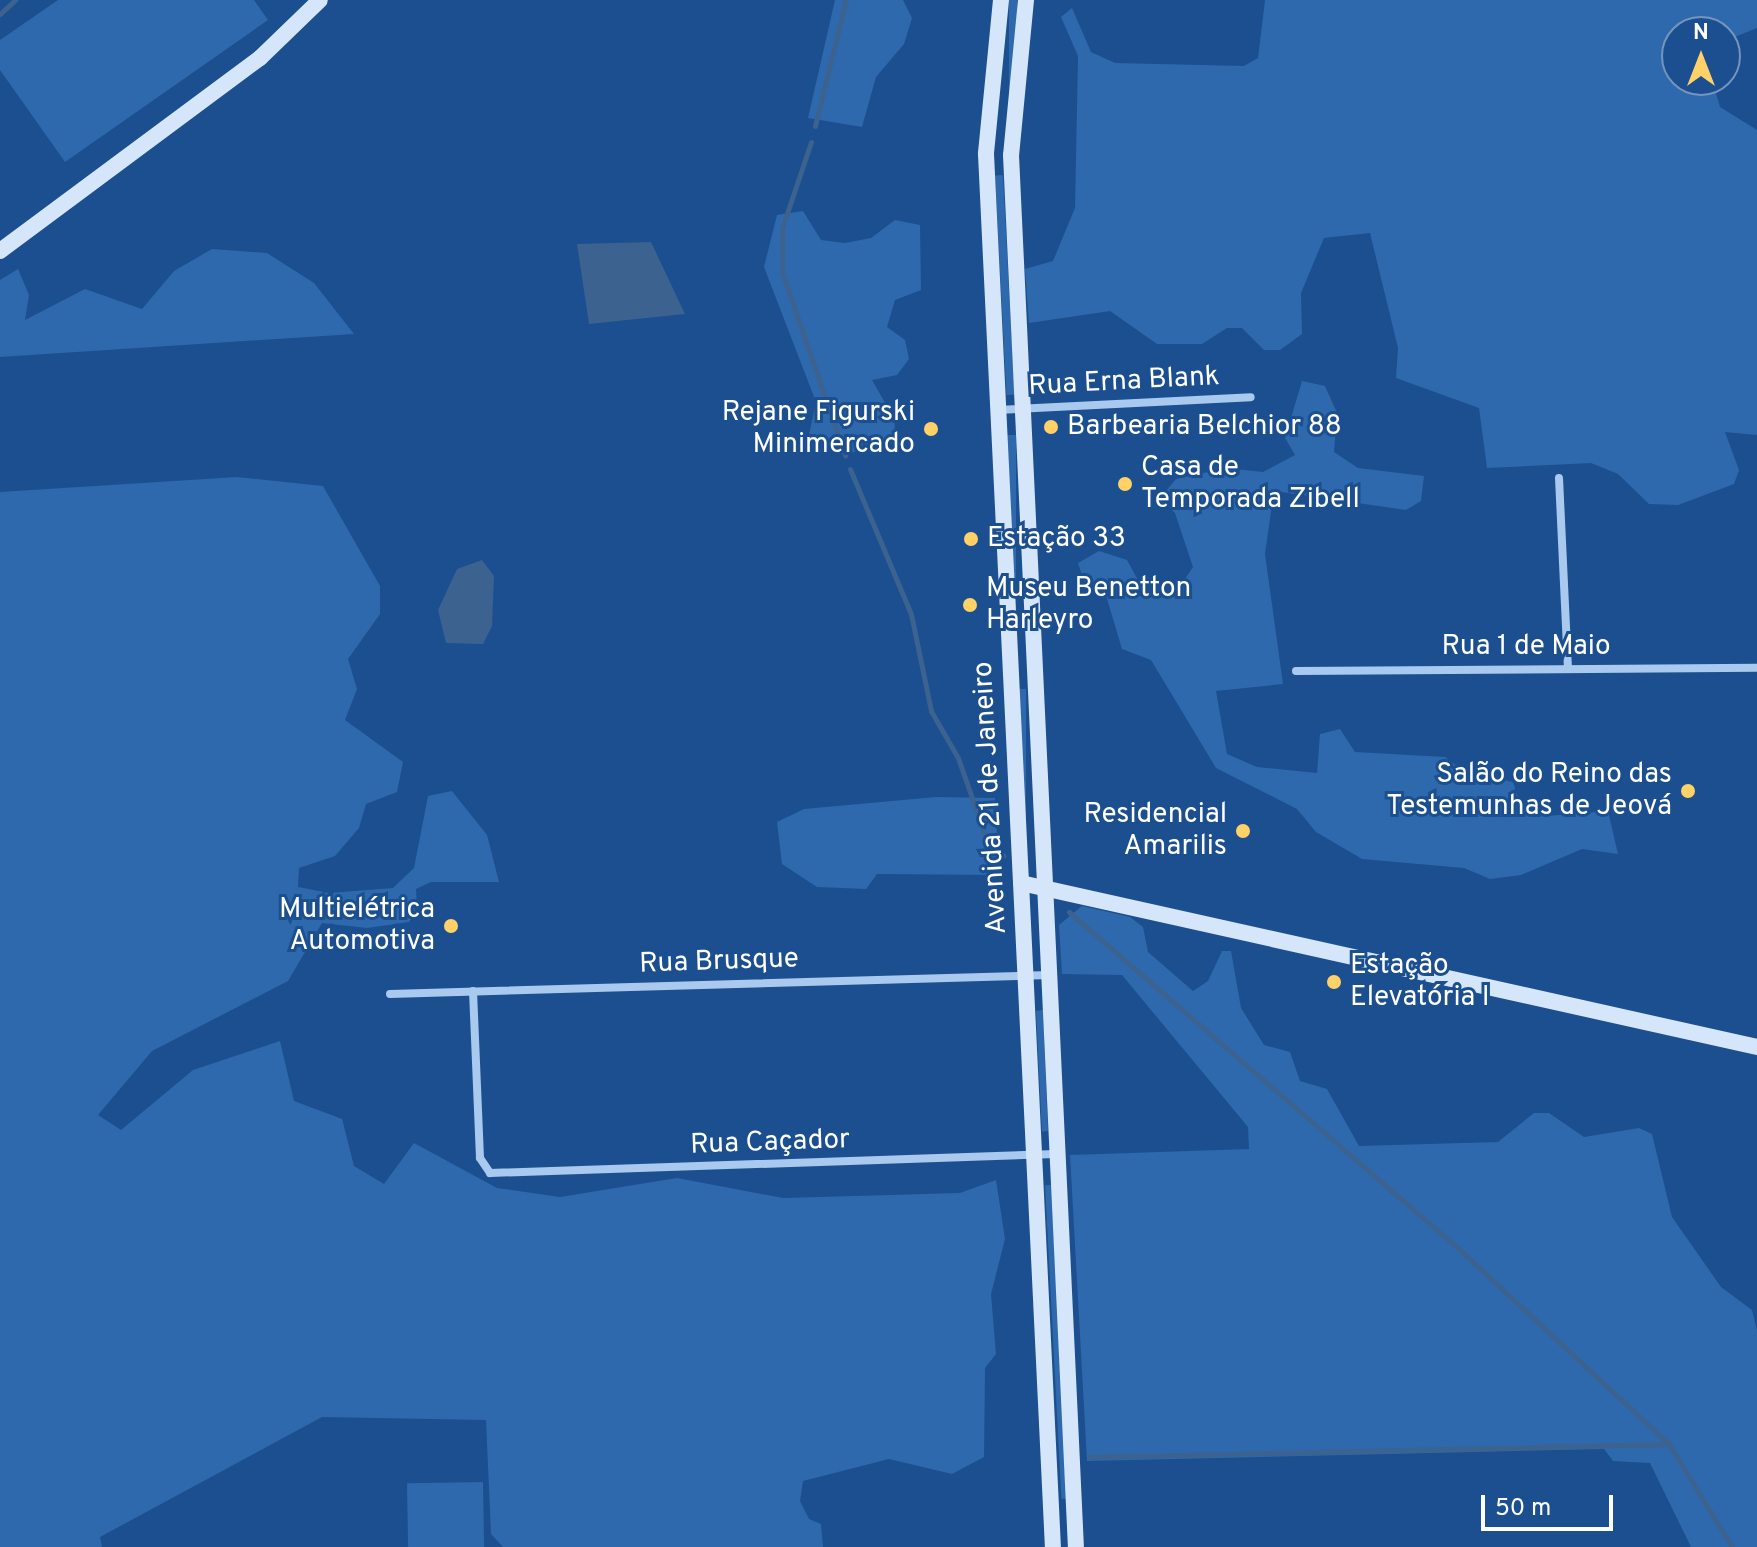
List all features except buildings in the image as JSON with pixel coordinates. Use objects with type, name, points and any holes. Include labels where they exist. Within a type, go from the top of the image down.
[{"type":"street","points":[[0,251],[260,58],[320,0]]},
{"type":"street","name":"Avenida 21 de Janeiro","points":[[1001,0],[986,154],[1053,1547]]},
{"type":"street","name":"Avenida 21 de Janeiro","points":[[1026,0],[1011,155],[1076,1547]]},
{"type":"street","points":[[986,154],[1011,155]]},
{"type":"street","name":"Rua Erna Blank","points":[[998,410],[1251,397]]},
{"type":"street","points":[[1559,478],[1568,669]]},
{"type":"street","name":"Rua 1 de Maio","points":[[1296,671],[1757,668]]},
{"type":"street","points":[[1011,674],[1035,673]]},
{"type":"street","points":[[1021,883],[1757,1047]]},
{"type":"street","name":"Rua Brusque","points":[[390,994],[1050,975]]},
{"type":"street","name":"Rua Caçador","points":[[473,991],[485,1170],[1058,1154]]},
{"type":"shaded area","points":[[58,0],[254,0],[268,20],[65,162],[0,70],[0,40]]},
{"type":"shaded area","points":[[835,0],[903,0],[912,18],[904,44],[876,77],[862,127],[808,118]]},
{"type":"shaded area","points":[[1009,0],[1017,0],[1017,140],[1009,140]]},
{"type":"shaded area","points":[[1265,0],[1757,0],[1757,28],[1741,34],[1741,16],[1661,16],[1661,96],[1717,96],[1720,107],[1757,130],[1757,435],[1725,432],[1739,470],[1734,484],[1678,505],[1649,504],[1618,474],[1591,463],[1487,468],[1479,408],[1396,378],[1398,348],[1370,233],[1324,238],[1301,293],[1302,334],[1280,350],[1264,350],[1242,328],[1227,328],[1202,344],[1157,344],[1110,311],[1029,323],[1025,269],[1053,261],[1075,208],[1078,56],[1061,17],[1072,8],[1091,52],[1115,63],[1244,66],[1258,58]]},
{"type":"shaded area","points":[[995,175],[1003,175],[1015,395],[1007,395]]},
{"type":"shaded area","points":[[803,211],[821,240],[845,243],[871,238],[895,220],[920,225],[921,290],[895,300],[887,327],[905,340],[909,359],[897,375],[872,380],[895,420],[894,442],[880,451],[832,453],[809,435],[816,402],[764,267],[777,215]]},
{"type":"shaded area","points":[[651,242],[685,314],[589,324],[577,244]]},
{"type":"shaded area","points":[[212,249],[267,253],[314,283],[354,334],[0,357],[0,280],[18,269],[29,295],[25,320],[85,289],[142,309],[174,271]]},
{"type":"shaded area","points":[[1302,381],[1325,386],[1337,413],[1334,452],[1358,468],[1424,476],[1421,501],[1406,510],[1274,491],[1265,554],[1283,684],[1216,691],[1227,754],[1257,767],[1317,773],[1320,734],[1340,729],[1355,752],[1445,757],[1462,770],[1513,782],[1519,800],[1547,816],[1608,811],[1618,854],[1582,849],[1521,875],[1490,879],[1464,868],[1362,859],[1316,832],[1297,809],[1216,768],[1151,660],[1122,649],[1105,592],[1085,585],[1078,563],[1099,551],[1127,560],[1144,591],[1162,594],[1183,582],[1193,567],[1175,513],[1160,498],[1176,479],[1226,468],[1263,472],[1295,455],[1285,438]]},
{"type":"shaded area","points":[[1007,435],[1016,435],[1016,655],[1007,655]]},
{"type":"shaded area","points":[[237,477],[323,486],[380,586],[380,614],[348,659],[357,689],[345,720],[403,762],[397,792],[366,804],[359,828],[335,856],[299,868],[298,887],[329,893],[393,888],[414,868],[428,796],[452,791],[487,835],[499,882],[431,882],[416,889],[417,910],[409,922],[367,928],[322,923],[288,981],[152,1051],[98,1115],[121,1130],[193,1070],[280,1041],[294,1101],[342,1119],[354,1166],[384,1184],[414,1143],[497,1188],[560,1197],[677,1178],[783,1198],[960,1193],[996,1180],[1005,1239],[991,1294],[996,1354],[985,1368],[984,1457],[952,1474],[889,1459],[803,1481],[800,1501],[809,1519],[821,1524],[823,1547],[503,1547],[491,1534],[486,1420],[322,1417],[100,1537],[102,1547],[0,1547],[0,492]]},
{"type":"shaded area","points":[[482,560],[494,576],[492,626],[483,644],[446,643],[438,610],[457,569]]},
{"type":"shaded area","points":[[1018,689],[1026,689],[1026,863],[1018,863]]},
{"type":"shaded area","points":[[936,797],[995,798],[999,875],[877,874],[866,889],[817,887],[782,864],[777,822],[804,809]]},
{"type":"shaded area","points":[[1082,906],[1130,917],[1143,927],[1148,952],[1193,991],[1208,981],[1222,951],[1231,951],[1241,1008],[1264,1045],[1290,1052],[1300,1081],[1327,1089],[1359,1146],[1498,1142],[1534,1113],[1549,1113],[1584,1137],[1639,1128],[1652,1134],[1672,1217],[1721,1287],[1752,1310],[1757,1330],[1757,1547],[1691,1547],[1650,1463],[1613,1461],[1604,1449],[1087,1461],[1070,1155],[1249,1149],[1248,1127],[1122,975],[1062,974],[1059,925]]},
{"type":"shaded area","points":[[1043,1010],[1048,1131],[1042,1132],[1036,1011]]},
{"type":"shaded area","points":[[1045,1185],[1051,1185],[1067,1499],[1061,1499]]},
{"type":"shaded area","points":[[483,1482],[484,1547],[408,1547],[407,1483]]},
{"type":"waterway","points":[[0,14],[15,0]]},
{"type":"waterway","points":[[815,126],[846,0]]},
{"type":"waterway","points":[[811,142],[782,228],[782,272],[845,455]]},
{"type":"waterway","points":[[850,469],[911,614],[931,711],[958,758],[986,838],[1004,856]]},
{"type":"waterway","points":[[1069,912],[1459,1249],[1669,1444],[1732,1547]]},
{"type":"waterway","points":[[1090,1457],[1669,1444]]},
{"type":"place","name":"Barbearia Belchior 88","points":[[1051,427]]},
{"type":"place","name":"Rejane Figurski Minimercado","points":[[931,429]]},
{"type":"place","name":"Casa de Temporada Zibell","points":[[1125,484]]},
{"type":"place","name":"Estação 33","points":[[971,539]]},
{"type":"place","name":"Museu Benetton Harleyro","points":[[970,605]]},
{"type":"place","name":"Salão do Reino das Testemunhas de Jeová","points":[[1688,791]]},
{"type":"place","name":"Residencial Amarilis","points":[[1243,831]]},
{"type":"place","name":"Multielétrica Automotiva","points":[[451,926]]},
{"type":"place","name":"Estação Elevatória I","points":[[1334,982]]}]
